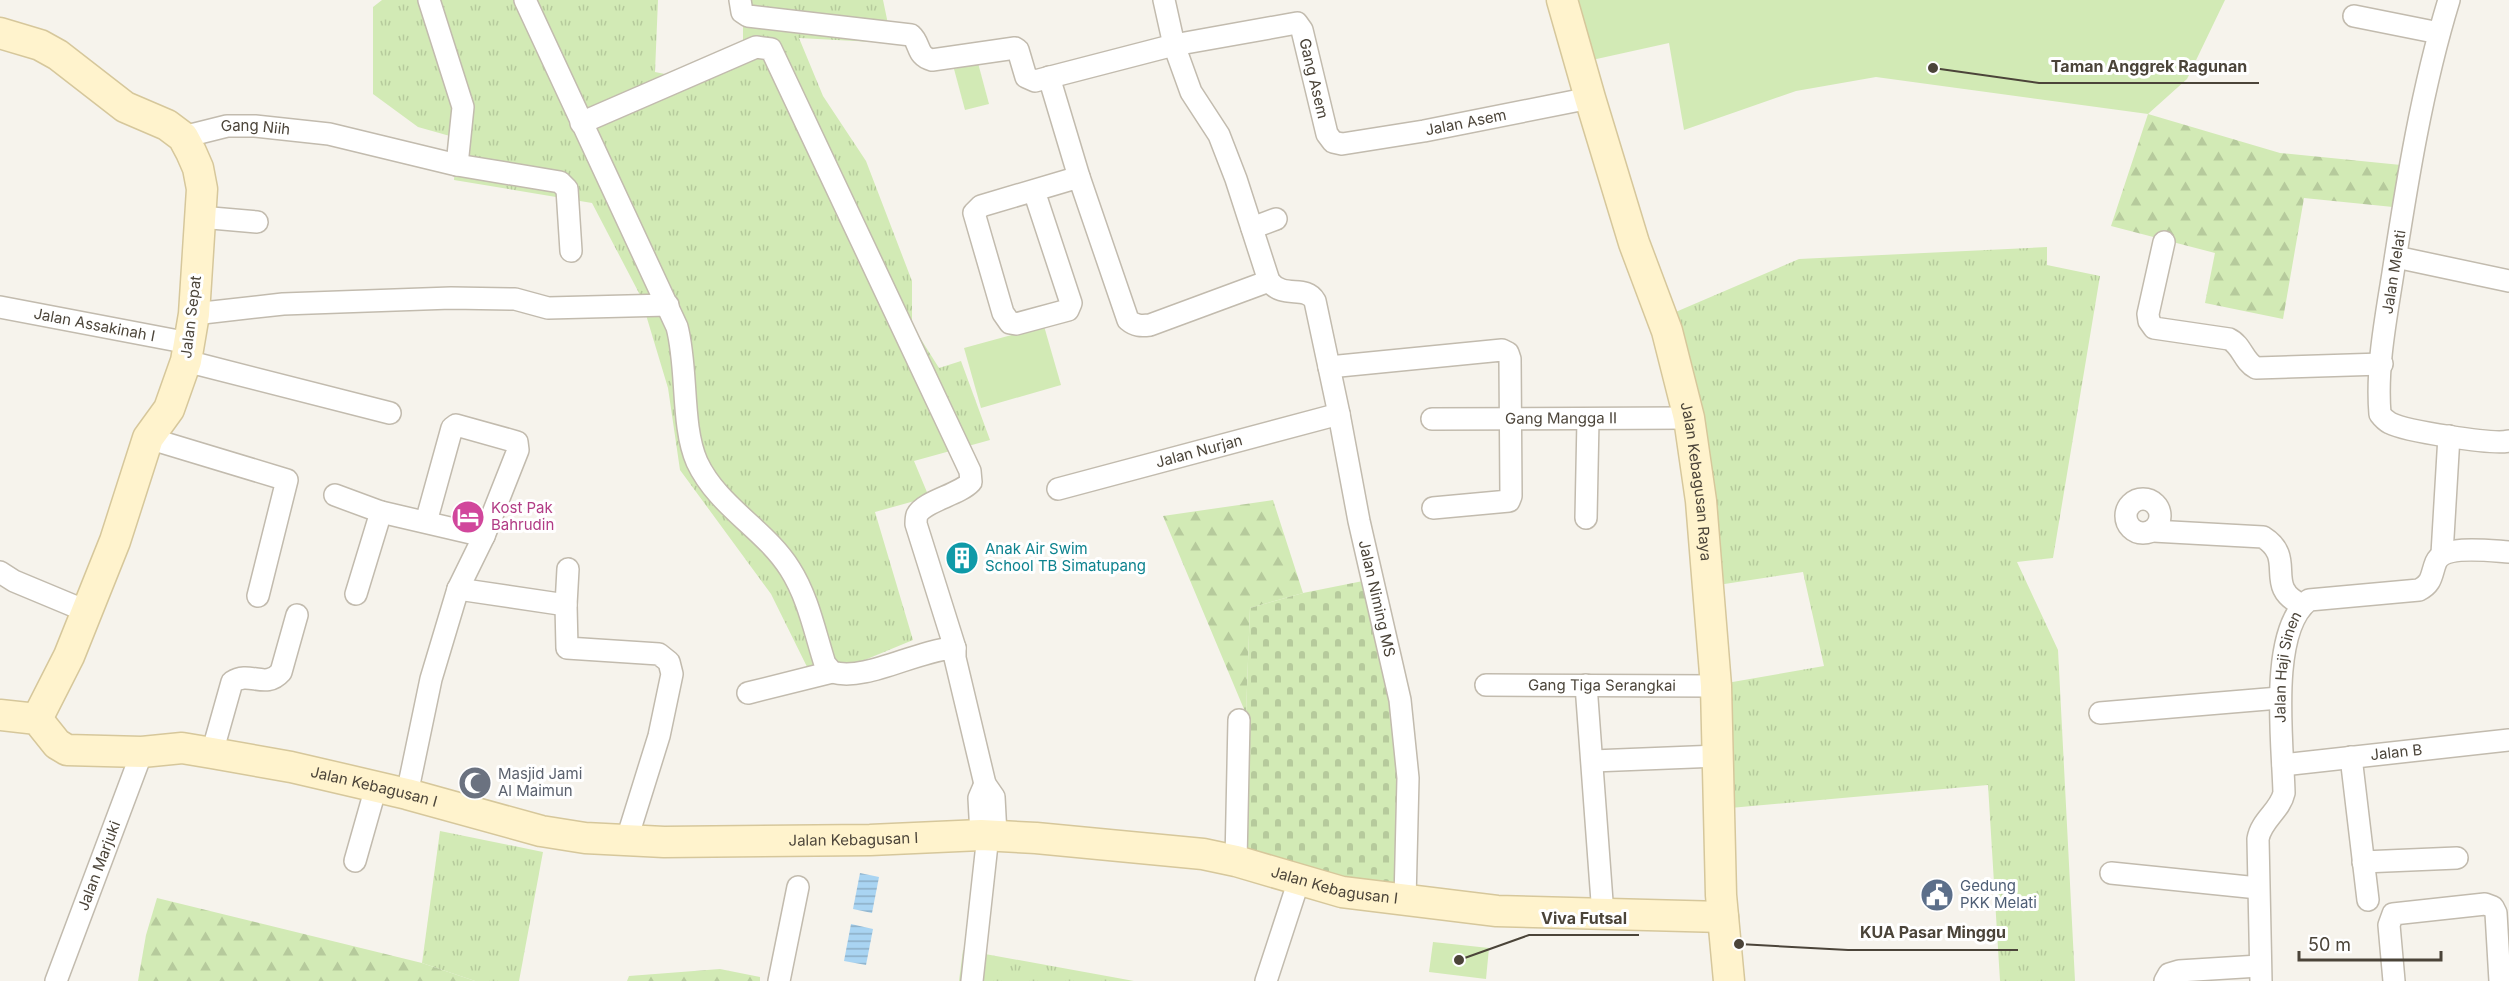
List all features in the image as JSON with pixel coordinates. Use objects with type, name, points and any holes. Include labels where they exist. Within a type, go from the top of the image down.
[{"type":"street","points":[[429,0],[462,101],[457,165]]},
{"type":"street","points":[[525,0],[668,306],[682,346],[689,425],[697,461],[706,478],[724,502],[765,541],[790,569],[805,601],[825,664],[832,672]]},
{"type":"street","points":[[740,0],[742,12],[748,16],[911,35],[915,39],[920,54],[932,60],[1015,48],[1018,50],[1028,79],[1035,81],[1174,45]]},
{"type":"street","points":[[1049,77],[1079,177],[1128,320],[1131,323],[1142,326],[1150,325],[1269,281],[1236,179],[1219,135],[1191,92],[1174,45],[1164,0]]},
{"type":"street","name":"Jalan Kebagusan Raya","points":[[1562,0],[1634,243],[1667,331],[1689,418],[1701,501],[1716,686],[1723,917],[1729,981]]},
{"type":"street","name":"Jalan Melati","points":[[2449,0],[2439,33],[2407,189],[2382,364],[2380,414],[2392,424],[2449,436],[2496,442],[2509,441]]},
{"type":"street","points":[[2354,16],[2439,33]]},
{"type":"street","name":"Gang Asem","points":[[1174,45],[1297,23],[1302,30],[1327,134],[1333,142],[1342,144]]},
{"type":"street","points":[[0,33],[40,45],[58,55],[125,107],[167,125],[183,137]]},
{"type":"street","points":[[581,123],[756,47],[771,49],[970,471],[971,482],[964,489],[924,508],[917,514],[916,524],[955,648],[955,658],[985,784],[994,798],[992,835],[972,981]]},
{"type":"street","name":"Jalan Asem","points":[[1342,144],[1424,131],[1590,98]]},
{"type":"street","name":"Gang Niih","points":[[183,137],[227,126],[255,126],[329,135],[457,165],[564,185],[567,189],[571,251]]},
{"type":"street","name":"Jalan Sepat","points":[[37,719],[69,656],[115,541],[148,438],[169,409],[188,352],[194,314],[201,189],[198,168],[183,137]]},
{"type":"street","points":[[1034,190],[1071,303],[1068,310],[1016,324],[1005,319],[974,213],[981,206],[1034,190],[1079,177]]},
{"type":"street","points":[[200,217],[257,222]]},
{"type":"street","points":[[1252,228],[1276,219]]},
{"type":"street","points":[[2164,242],[2148,314],[2149,321],[2154,328],[2229,339],[2236,342],[2249,364],[2256,368],[2382,364]]},
{"type":"street","points":[[2396,257],[2509,281]]},
{"type":"street","name":"Jalan Niming MS","points":[[1269,281],[1275,288],[1284,292],[1305,292],[1311,295],[1315,302],[1340,414],[1359,521],[1393,666],[1405,734],[1408,778],[1405,900]]},
{"type":"street","points":[[194,314],[283,304],[463,298],[515,299],[548,308],[668,306]]},
{"type":"street","name":"Jalan Assakinah I","points":[[0,307],[188,352],[390,413]]},
{"type":"street","points":[[1329,366],[1507,351],[1510,359],[1511,419],[1511,496],[1509,501],[1433,508]]},
{"type":"street","name":"Jalan Nurjan","points":[[1058,489],[1340,414]]},
{"type":"street","name":"Gang Mangga II","points":[[1432,419],[1689,418]]},
{"type":"street","points":[[1586,518],[1587,420]]},
{"type":"street","points":[[407,794],[431,679],[458,589],[484,536],[518,446],[517,442],[456,425],[451,431],[426,522]]},
{"type":"street","name":"Jalan Haji Sinen","points":[[2260,973],[2259,831],[2283,800],[2279,698],[2282,669],[2290,632],[2302,605],[2309,600],[2321,597],[2420,590],[2431,581],[2437,560],[2442,554],[2449,436]]},
{"type":"street","points":[[148,438],[287,480],[258,596]]},
{"type":"street","points":[[335,495],[381,512],[484,536]]},
{"type":"street","points":[[356,594],[381,512]]},
{"type":"street","points":[[2153,531],[2264,537],[2272,542],[2280,554],[2280,584],[2286,594],[2302,605]]},
{"type":"street","points":[[2442,554],[2453,550],[2509,552]]},
{"type":"street","points":[[568,569],[567,648],[659,654],[669,662],[672,674],[659,736],[626,842]]},
{"type":"street","points":[[0,572],[14,581],[86,611]]},
{"type":"street","points":[[458,589],[566,605]]},
{"type":"street","points":[[212,753],[232,682],[244,678],[269,681],[275,679],[281,672],[297,615]]},
{"type":"street","points":[[748,693],[832,672],[853,676],[936,649],[955,648]]},
{"type":"street","name":"Gang Tiga Serangkai","points":[[1485,684],[1716,686]]},
{"type":"street","points":[[1586,685],[1603,915]]},
{"type":"street","points":[[2100,713],[2279,698]]},
{"type":"street","points":[[0,715],[37,719]]},
{"type":"street","name":"Jalan Kebagusan I","points":[[37,719],[57,744],[67,750],[142,752],[182,748],[291,767],[407,794],[541,831],[626,842],[870,840],[992,835],[1036,838],[1203,854],[1236,861],[1342,892],[1497,911],[1723,917]]},
{"type":"street","points":[[1236,861],[1239,720]]},
{"type":"street","name":"Jalan B","points":[[2283,765],[2509,740]]},
{"type":"street","name":"Jalan Marjuki","points":[[56,981],[142,752]]},
{"type":"street","points":[[1593,761],[1718,756]]},
{"type":"street","points":[[2351,757],[2368,900]]},
{"type":"street","points":[[355,861],[376,787]]},
{"type":"street","points":[[2363,862],[2457,858]]},
{"type":"street","points":[[2111,873],[2258,888]]},
{"type":"street","points":[[1266,981],[1299,880]]},
{"type":"street","points":[[779,981],[798,887]]},
{"type":"street","points":[[2394,981],[2389,924],[2393,914],[2485,904],[2493,907],[2496,913],[2500,981]]},
{"type":"street","points":[[2165,981],[2169,974],[2179,971],[2260,973]]},
{"type":"green space","points":[[382,0],[658,0],[655,72],[680,77],[743,47],[743,0],[883,0],[892,43],[799,38],[823,96],[866,161],[912,281],[912,325],[939,368],[961,361],[990,440],[914,461],[929,497],[875,512],[913,640],[814,681],[771,594],[680,470],[668,388],[640,295],[592,203],[454,180],[457,138],[418,127],[373,94],[373,7]]},
{"type":"green space","points":[[1574,0],[2225,0],[2187,79],[2148,114],[1876,77],[1796,91],[1684,130],[1669,43],[1592,60]]},
{"type":"green space","points":[[978,63],[989,104],[965,110],[954,69]]},
{"type":"green space","points":[[2148,114],[2280,153],[2401,165],[2393,207],[2304,198],[2283,319],[2205,303],[2215,253],[2111,226]]},
{"type":"green space","points":[[2047,247],[2047,265],[2100,276],[2053,558],[2017,562],[2058,650],[2075,981],[2000,981],[1988,785],[1730,808],[1721,684],[1824,666],[1803,572],[1718,585],[1671,314],[1799,259]]},
{"type":"green space","points":[[1044,326],[1061,385],[981,408],[964,348]]},
{"type":"green space","points":[[1273,500],[1303,593],[1250,608],[1246,714],[1163,516]]},
{"type":"green space","points":[[1368,580],[1393,688],[1416,893],[1313,882],[1225,850],[1246,714],[1250,608],[1303,593]]},
{"type":"green space","points":[[440,831],[543,852],[519,981],[475,981],[422,963]]},
{"type":"green space","points":[[157,898],[422,963],[475,981],[138,981],[146,935]]},
{"type":"green space","points":[[1433,942],[1489,948],[1486,979],[1429,972]]},
{"type":"green space","points":[[963,950],[1134,981],[959,981]]},
{"type":"green space","points":[[720,969],[760,977],[760,981],[627,981],[629,976]]},
{"type":"water","points":[[860,873],[879,877],[872,913],[853,909]]},
{"type":"water","points":[[851,924],[873,929],[866,965],[844,961]]},
{"type":"place","name":"Taman Anggrek Ragunan","points":[[1933,68]]},
{"type":"place","name":"Kost Pak Bahrudin","points":[[468,517]]},
{"type":"place","name":"Anak Air Swim School TB Simatupang","points":[[962,558]]},
{"type":"place","name":"Masjid Jami Al Maimun","points":[[475,783]]},
{"type":"place","name":"Gedung PKK Melati","points":[[1937,895]]},
{"type":"place","name":"KUA Pasar Minggu","points":[[1739,944]]},
{"type":"place","name":"Viva Futsal","points":[[1459,960]]}]
